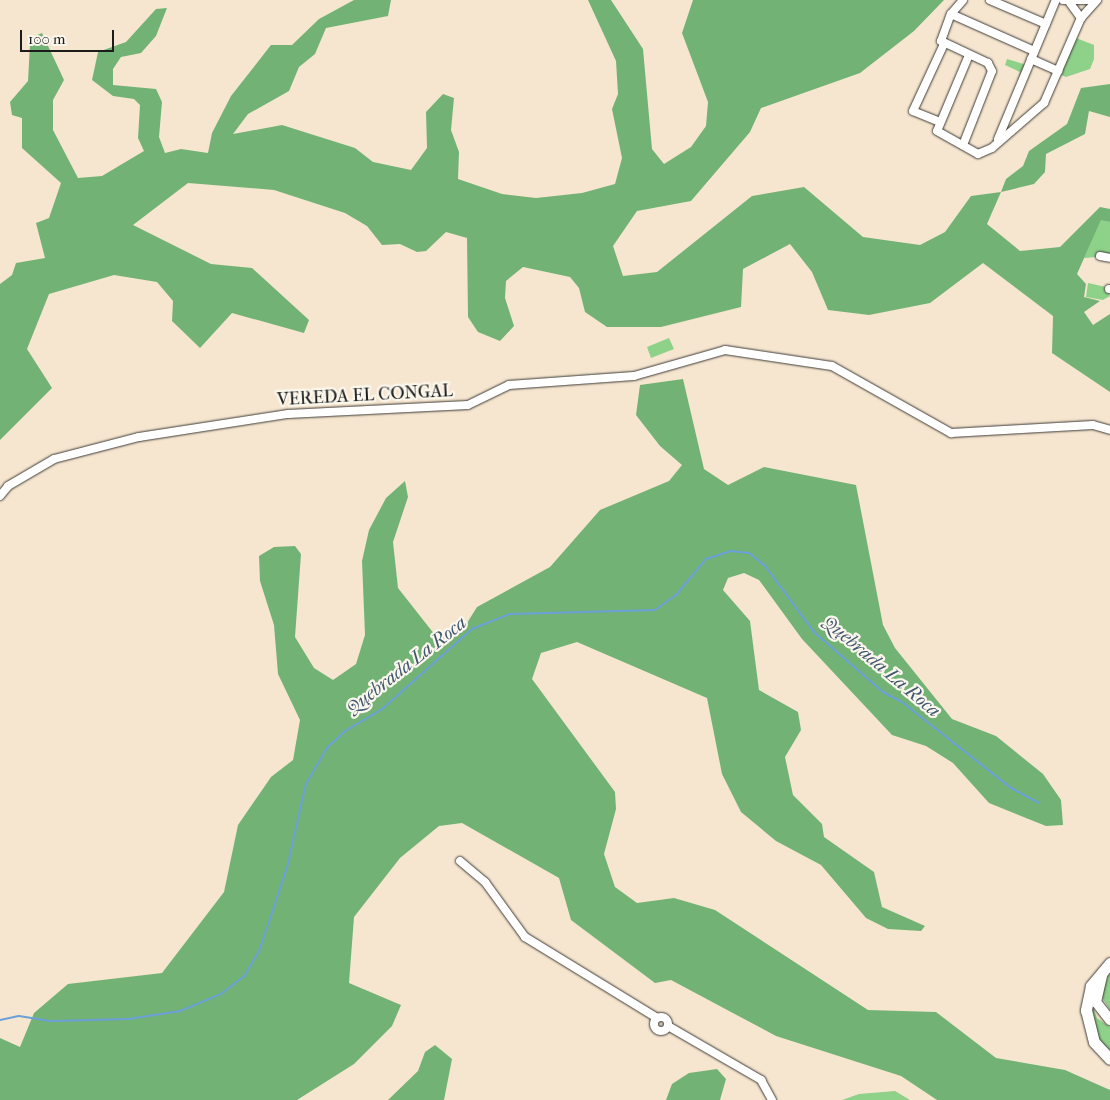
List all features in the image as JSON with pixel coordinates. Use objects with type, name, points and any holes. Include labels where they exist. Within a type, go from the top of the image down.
[{"type":"highway","points":[[1110,963],[1091,986],[1086,1010],[1090,1034],[1110,1059]]},
{"type":"main road","points":[[1110,963],[1097,984],[1096,996],[1100,1011],[1110,1020]]},
{"type":"street","points":[[940,122],[914,111],[944,44],[942,36],[951,14],[964,0]]},
{"type":"street","points":[[990,0],[1046,24]]},
{"type":"street","points":[[998,141],[1056,0]]},
{"type":"street","points":[[1067,1],[1092,0]]},
{"type":"street","points":[[944,44],[988,62],[992,71],[963,144],[965,150],[978,154],[998,141],[1044,103],[1081,18],[1097,0]]},
{"type":"street","points":[[1067,1],[1081,18]]},
{"type":"street","points":[[951,14],[1034,50]]},
{"type":"street","points":[[963,144],[939,133],[940,122],[970,55]]},
{"type":"street","points":[[1031,59],[1058,71]]},
{"type":"street","points":[[1100,256],[1110,258]]},
{"type":"street","name":"VEREDA EL CONGAL","points":[[0,496],[15,482],[54,459],[139,437],[288,414],[468,405],[509,385],[634,376],[725,350],[832,366],[951,434],[1093,425],[1110,430]]},
{"type":"street","points":[[460,861],[485,882],[524,937],[657,1018],[656,1029],[668,1026],[761,1080],[772,1100]]},
{"type":"green space","points":[[354,0],[391,0],[388,16],[326,28],[315,54],[299,67],[289,91],[248,114],[233,134],[282,125],[355,148],[373,162],[411,170],[427,148],[426,112],[443,94],[454,98],[451,130],[459,152],[458,179],[502,194],[536,198],[582,193],[615,184],[622,158],[612,109],[618,94],[616,61],[588,0],[611,0],[643,49],[652,149],[664,164],[691,147],[706,126],[708,102],[682,33],[693,0],[944,0],[914,31],[860,73],[761,108],[750,132],[691,201],[637,211],[613,246],[623,276],[657,272],[752,196],[804,187],[863,237],[920,245],[945,232],[971,196],[1001,192],[987,224],[1020,251],[1060,247],[1100,207],[1110,209],[1110,222],[1101,220],[1077,274],[1086,284],[1084,297],[1100,301],[1084,312],[1093,325],[1110,314],[1110,392],[1052,353],[1053,316],[983,263],[930,303],[869,315],[828,310],[812,272],[790,244],[743,269],[741,307],[661,327],[607,327],[585,312],[579,288],[570,277],[523,267],[506,281],[505,298],[514,326],[500,341],[478,332],[468,317],[467,238],[446,232],[426,251],[417,252],[400,244],[382,245],[367,226],[345,213],[274,190],[188,183],[133,225],[211,264],[252,268],[309,320],[304,333],[232,313],[200,348],[172,321],[173,301],[157,282],[114,275],[49,294],[27,349],[52,388],[0,440],[0,284],[12,275],[16,263],[45,258],[36,223],[49,218],[61,183],[22,148],[22,118],[12,115],[10,102],[28,81],[30,44],[35,36],[42,33],[64,80],[53,100],[53,130],[78,178],[102,176],[144,151],[138,138],[140,105],[134,99],[113,96],[92,80],[98,52],[126,42],[156,9],[167,8],[156,36],[141,53],[121,57],[113,69],[113,85],[156,89],[162,102],[159,137],[165,153],[181,149],[208,153],[212,133],[231,96],[271,45],[292,45],[319,19]]},
{"type":"green space","points":[[1076,38],[1094,45],[1094,59],[1090,69],[1066,77],[1061,75]]},
{"type":"green space","points":[[1007,59],[1027,65],[1018,84],[1020,72],[1005,65]]},
{"type":"green space","points":[[1110,84],[1110,117],[1089,111],[1085,134],[1046,154],[1045,172],[1034,184],[1001,192],[1006,179],[1023,166],[1029,151],[1067,124],[1081,88]]},
{"type":"green space","points":[[1101,219],[1110,222],[1110,256],[1084,258]]},
{"type":"green space","points":[[1088,283],[1106,287],[1110,296],[1103,300],[1086,297]]},
{"type":"green space","points":[[669,338],[674,349],[651,358],[647,347]]},
{"type":"green space","points":[[683,379],[704,469],[728,485],[764,467],[856,485],[883,625],[895,648],[952,719],[996,736],[1043,774],[1061,800],[1063,825],[1046,826],[989,803],[953,763],[926,746],[892,735],[802,639],[759,580],[744,573],[728,578],[723,590],[750,621],[759,690],[798,712],[801,730],[785,757],[793,795],[822,824],[824,837],[874,872],[882,907],[925,926],[921,931],[888,929],[866,918],[821,865],[776,841],[741,812],[722,774],[707,698],[577,642],[541,653],[532,679],[615,792],[616,809],[604,854],[615,887],[637,903],[674,898],[715,910],[868,1010],[936,1012],[996,1058],[1065,1070],[1110,1090],[1110,1100],[937,1100],[901,1076],[776,1036],[671,980],[655,983],[571,920],[559,878],[462,823],[439,826],[400,858],[354,917],[349,983],[401,1005],[392,1026],[354,1064],[297,1100],[0,1100],[0,1038],[20,1047],[34,1013],[68,984],[162,973],[224,892],[238,825],[271,777],[293,760],[300,720],[278,674],[274,625],[260,581],[259,556],[274,547],[295,546],[301,554],[295,637],[314,668],[333,680],[356,664],[365,635],[362,561],[369,530],[386,498],[405,481],[408,497],[393,542],[398,588],[435,635],[462,631],[477,607],[550,567],[600,510],[669,481],[682,465],[660,446],[636,415],[640,385]]},
{"type":"green space","points":[[1110,971],[1110,1010],[1101,996]]},
{"type":"green space","points":[[1091,1002],[1097,1018],[1110,1027],[1110,1054],[1094,1034]]},
{"type":"green space","points":[[435,1045],[452,1059],[444,1100],[388,1100],[418,1071],[425,1052]]},
{"type":"green space","points":[[717,1069],[726,1079],[720,1100],[666,1100],[672,1084],[689,1073]]},
{"type":"green space","points":[[895,1091],[910,1100],[842,1100],[859,1094]]},
{"type":"waterway","name":"Quebrada La Roca","points":[[0,1020],[19,1016],[52,1021],[128,1019],[180,1011],[221,994],[245,975],[260,949],[287,868],[306,784],[327,748],[345,731],[382,709],[472,629],[510,614],[655,610],[676,595],[706,559],[730,551],[749,553],[766,567],[814,632],[883,692],[902,702],[1011,788],[1039,803]]}]
